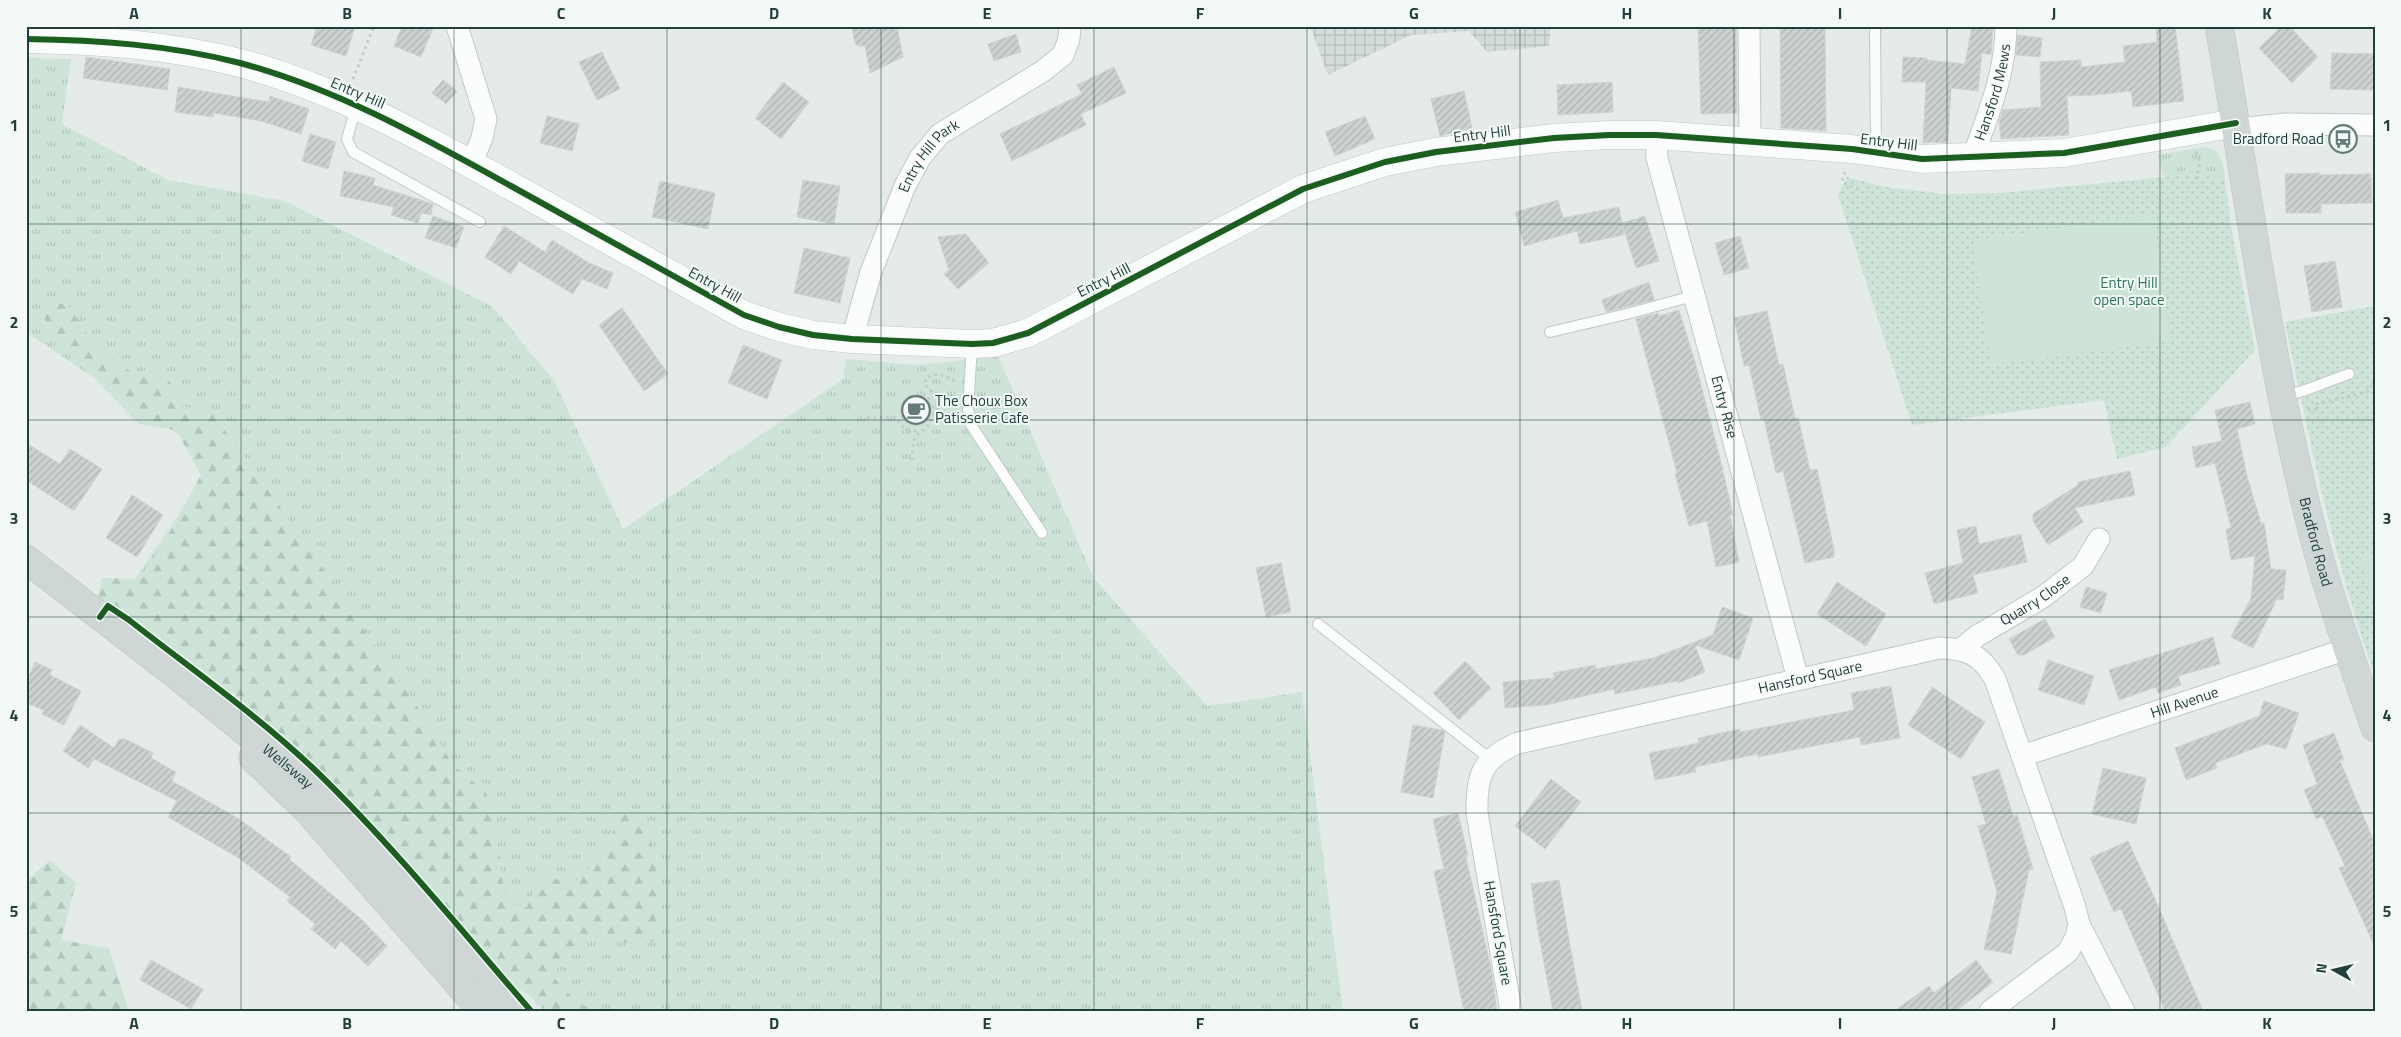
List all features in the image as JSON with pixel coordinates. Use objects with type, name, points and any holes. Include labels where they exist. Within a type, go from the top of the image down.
[{"type":"main road","name":"Bradford Road","points":[[2218,26],[2249,213],[2283,396],[2319,555],[2347,649],[2375,728]]},
{"type":"main road","name":"Wellsway","points":[[26,559],[176,674],[306,781],[374,851],[513,1011]]},
{"type":"main road","name":"Wellsway","points":[[26,581],[163,681],[237,742],[308,811],[482,1011]]},
{"type":"street","points":[[457,26],[486,119],[482,138],[471,164]]},
{"type":"street","name":"Entry Hill Park","points":[[852,339],[871,272],[906,186],[920,158],[940,134],[1043,71],[1063,55],[1069,39],[1070,26]]},
{"type":"street","points":[[1749,26],[1750,143]]},
{"type":"street","name":"Hansford Mews","points":[[1973,157],[1998,87],[2006,48],[2006,26]]},
{"type":"street","name":"Entry Hill","points":[[26,39],[71,40],[172,48],[241,64],[307,84],[354,95],[399,125],[744,315],[805,333],[852,339],[972,344],[993,343],[1028,333],[1303,189],[1385,162],[1436,152],[1554,138],[1656,135],[1852,149],[1876,154],[1922,159],[2064,153],[2236,126]]},
{"type":"street","points":[[2236,126],[2286,124],[2375,125]]},
{"type":"street","name":"Entry Rise","points":[[1656,135],[1656,158],[1798,679]]},
{"type":"street","name":"Quarry Close","points":[[1961,649],[1977,636],[2043,597],[2083,566],[2099,539]]},
{"type":"street","name":"Hansford Square","points":[[1511,1011],[1477,813],[1479,782],[1482,772],[1490,759],[1503,749],[1518,743],[1939,648],[1961,649],[1975,655],[1988,666],[1995,678],[2075,907],[2079,924],[2124,1011]]},
{"type":"street","name":"Hill Avenue","points":[[2022,756],[2347,649]]},
{"type":"street","points":[[1990,1011],[2068,952],[2076,937],[2079,924]]},
{"type":"lane","points":[[1875,26],[1876,154]]},
{"type":"lane","points":[[354,95],[347,139],[348,146],[353,152],[480,222]]},
{"type":"lane","points":[[1550,332],[1693,296]]},
{"type":"lane","points":[[972,344],[968,408],[971,425],[1042,533]]},
{"type":"lane","points":[[2283,396],[2300,393],[2322,382],[2349,374]]},
{"type":"lane","points":[[1318,624],[1490,759]]},
{"type":"path","points":[[354,95],[374,26]]},
{"type":"path","points":[[1847,167],[1842,182],[1861,192]]},
{"type":"path","points":[[912,460],[913,442],[919,432],[926,429],[934,417],[938,406],[934,394],[925,385],[926,378],[934,373],[943,374],[962,383],[970,376]]},
{"type":"path","points":[[2320,403],[2367,392],[2375,379]]},
{"type":"path","points":[[928,399],[934,394]]},
{"type":"path","points":[[867,418],[895,417],[904,428],[919,432]]},
{"type":"shaded area","points":[[1310,26],[1551,26],[1549,46],[1487,52],[1469,31],[1411,35],[1328,75]]},
{"type":"green space","points":[[26,58],[71,59],[62,124],[168,180],[285,201],[493,307],[555,382],[623,529],[843,379],[846,359],[917,365],[998,356],[1093,577],[1207,706],[1302,692],[1343,1011],[543,1011],[412,861],[264,708],[118,604],[216,460],[26,332]]},
{"type":"green space","points":[[2204,147],[2210,148],[2218,154],[2223,164],[2225,181],[2197,174],[2164,177],[2158,155]]},
{"type":"green space","name":"Entry Hill open space","points":[[2198,174],[2225,181],[2232,232],[2255,350],[2166,447],[2117,459],[2104,400],[1912,425],[1838,195],[1847,177],[1886,187],[1944,194],[1999,193]]},
{"type":"green space","points":[[2153,215],[2171,341],[1990,365],[1973,240]]},
{"type":"green space","points":[[52,303],[67,304],[93,343],[138,377],[166,375],[182,406],[211,412],[257,474],[427,721],[453,765],[486,792],[494,818],[506,903],[527,907],[538,879],[579,880],[611,843],[617,805],[646,817],[658,875],[660,939],[640,945],[599,938],[564,952],[550,973],[577,1003],[598,1011],[546,1011],[544,1003],[510,985],[344,794],[283,737],[233,693],[149,641],[97,602],[102,578],[140,579],[161,548],[201,475],[176,430],[139,424],[52,335],[44,318]]},
{"type":"green space","points":[[2375,306],[2375,676],[2360,633],[2335,545],[2285,322]]},
{"type":"green space","points":[[2375,554],[2375,605],[2359,559]]},
{"type":"green space","points":[[50,860],[76,883],[61,940],[109,948],[130,1011],[26,1011],[26,881]]},
{"type":"building","points":[[317,26],[355,26],[346,56],[311,45]]},
{"type":"building","points":[[402,26],[434,26],[421,57],[394,46]]},
{"type":"building","points":[[852,26],[897,26],[903,57],[870,73],[865,46],[857,46]]},
{"type":"building","points":[[1698,26],[1736,26],[1737,113],[1701,114]]},
{"type":"building","points":[[1780,26],[1825,26],[1826,131],[1781,128]]},
{"type":"building","points":[[1972,26],[1993,27],[1991,55],[1982,53],[1978,91],[1951,88],[1948,142],[1923,143],[1926,82],[1902,82],[1903,57],[1927,58],[1927,60],[1965,64]]},
{"type":"building","points":[[2156,26],[2175,26],[2184,101],[2133,107],[2131,91],[2067,96],[2069,135],[2001,139],[1999,121],[2003,110],[2041,107],[2040,62],[2081,60],[2081,67],[2125,62],[2123,46],[2157,42]]},
{"type":"building","points":[[2282,26],[2289,26],[2318,57],[2292,83],[2259,48]]},
{"type":"building","points":[[1016,34],[1021,52],[994,61],[988,44]]},
{"type":"building","points":[[2018,35],[2042,38],[2040,57],[2016,55]]},
{"type":"building","points":[[602,52],[620,89],[597,100],[579,62]]},
{"type":"building","points":[[2332,53],[2375,54],[2375,90],[2330,89]]},
{"type":"building","points":[[86,57],[170,69],[167,90],[83,78]]},
{"type":"building","points":[[1114,67],[1126,93],[1081,114],[1086,125],[1012,161],[1000,134],[1082,94],[1077,85]]},
{"type":"building","points":[[443,80],[457,91],[446,104],[432,93]]},
{"type":"building","points":[[783,82],[809,102],[781,139],[755,118]]},
{"type":"building","points":[[1612,82],[1613,112],[1558,115],[1557,85]]},
{"type":"building","points":[[178,87],[269,102],[270,96],[309,109],[301,134],[261,121],[214,113],[213,117],[175,112]]},
{"type":"building","points":[[1464,91],[1472,128],[1440,136],[1431,99]]},
{"type":"building","points":[[547,116],[579,124],[572,151],[540,143]]},
{"type":"building","points":[[1365,116],[1375,139],[1335,156],[1325,132]]},
{"type":"building","points":[[310,134],[336,142],[328,169],[302,161]]},
{"type":"building","points":[[344,171],[375,178],[373,185],[433,204],[431,215],[421,213],[418,223],[391,215],[394,207],[340,196]]},
{"type":"building","points":[[2320,173],[2320,175],[2371,174],[2372,203],[2321,204],[2321,213],[2286,213],[2285,174]]},
{"type":"building","points":[[803,180],[840,186],[834,224],[797,217]]},
{"type":"building","points":[[660,181],[715,193],[708,229],[652,217]]},
{"type":"building","points":[[1558,200],[1563,218],[1619,207],[1624,235],[1580,244],[1577,231],[1524,246],[1515,212]]},
{"type":"building","points":[[433,216],[464,227],[456,248],[425,238]]},
{"type":"building","points":[[1645,216],[1659,261],[1636,268],[1622,223]]},
{"type":"building","points":[[504,226],[545,252],[552,240],[589,263],[613,273],[607,289],[582,279],[573,294],[519,261],[511,274],[485,257]]},
{"type":"building","points":[[966,234],[989,263],[958,289],[944,274],[949,270],[938,237]]},
{"type":"building","points":[[1740,236],[1749,268],[1724,275],[1715,243]]},
{"type":"building","points":[[804,248],[850,258],[840,303],[794,293]]},
{"type":"building","points":[[2335,261],[2342,307],[2312,312],[2304,266]]},
{"type":"building","points":[[1649,282],[1654,300],[1606,312],[1602,300]]},
{"type":"building","points":[[622,308],[668,374],[644,391],[599,325]]},
{"type":"building","points":[[1679,310],[1695,362],[1733,515],[1730,515],[1739,562],[1716,567],[1707,521],[1689,526],[1675,474],[1677,473],[1636,319],[1658,313],[1659,316]]},
{"type":"building","points":[[1767,311],[1779,365],[1783,364],[1795,418],[1798,417],[1810,470],[1817,469],[1834,557],[1805,563],[1783,471],[1776,473],[1764,419],[1761,420],[1749,365],[1744,366],[1734,318]]},
{"type":"building","points":[[743,345],[782,360],[767,399],[728,383]]},
{"type":"building","name":"The Choux Box Patisserie Cafe","points":[[916,394],[928,398],[932,410],[928,422],[916,426],[904,422],[900,410],[904,398]]},
{"type":"building","points":[[2250,402],[2255,424],[2237,429],[2247,476],[2261,523],[2264,523],[2271,569],[2286,570],[2283,600],[2277,599],[2253,648],[2231,637],[2251,598],[2255,556],[2231,560],[2226,529],[2231,528],[2215,463],[2196,468],[2192,447],[2222,441],[2215,410]]},
{"type":"building","points":[[26,443],[60,464],[70,449],[102,469],[74,511],[26,480]]},
{"type":"building","points":[[2130,471],[2135,495],[2075,508],[2083,522],[2048,545],[2033,521],[2033,514],[2078,485],[2078,482]]},
{"type":"building","points":[[132,495],[163,515],[137,557],[106,538]]},
{"type":"building","points":[[1976,526],[1979,544],[2021,534],[2027,562],[1973,575],[1978,593],[1934,604],[1925,573],[1963,563],[1957,530]]},
{"type":"building","points":[[1281,563],[1291,612],[1266,617],[1256,568]]},
{"type":"building","points":[[1837,582],[1886,614],[1866,646],[1817,614]]},
{"type":"building","points":[[2086,587],[2107,593],[2101,613],[2080,607]]},
{"type":"building","points":[[1722,607],[1753,618],[1739,660],[1695,645],[1705,672],[1678,683],[1677,681],[1615,694],[1614,689],[1546,705],[1505,708],[1503,682],[1554,678],[1553,673],[1595,665],[1596,669],[1653,658],[1713,635]]},
{"type":"building","points":[[2045,619],[2055,637],[2024,655],[2018,655],[2009,639]]},
{"type":"building","points":[[2213,637],[2220,664],[2178,676],[2181,685],[2158,693],[2156,687],[2119,700],[2109,670]]},
{"type":"building","points":[[2048,660],[2094,676],[2084,705],[2038,690]]},
{"type":"building","points":[[1465,661],[1491,688],[1459,720],[1433,693]]},
{"type":"building","points":[[35,662],[52,670],[50,675],[81,691],[64,725],[42,714],[44,710],[26,703],[26,684]]},
{"type":"building","points":[[1891,686],[1900,738],[1861,745],[1860,737],[1758,757],[1758,754],[1695,767],[1696,772],[1655,780],[1649,753],[1699,743],[1698,738],[1740,729],[1740,732],[1854,710],[1851,693]]},
{"type":"building","points":[[1932,687],[1985,722],[1961,759],[1908,725]]},
{"type":"building","points":[[2264,701],[2299,713],[2286,749],[2266,744],[2215,763],[2217,768],[2186,780],[2175,748],[2259,716]]},
{"type":"building","points":[[80,725],[114,748],[119,739],[125,739],[153,753],[151,758],[176,772],[172,781],[239,819],[291,857],[289,859],[360,918],[387,946],[368,966],[341,941],[335,949],[311,929],[315,924],[287,901],[290,897],[237,857],[168,817],[177,801],[94,759],[88,768],[63,751]]},
{"type":"building","points":[[1413,725],[1445,732],[1433,798],[1401,792]]},
{"type":"building","points":[[2334,733],[2344,760],[2340,761],[2375,844],[2375,947],[2339,868],[2345,866],[2322,816],[2316,819],[2304,790],[2317,784],[2303,745]]},
{"type":"building","points":[[2103,768],[2146,778],[2136,824],[2092,814]]},
{"type":"building","points":[[1999,769],[2013,816],[2017,815],[2033,869],[2029,870],[2011,954],[1984,949],[1997,892],[1978,826],[1986,824],[1972,777]]},
{"type":"building","points":[[1551,779],[1581,802],[1545,849],[1515,826]]},
{"type":"building","points":[[1458,813],[1492,973],[1497,1011],[1464,1011],[1434,871],[1444,869],[1433,819]]},
{"type":"building","points":[[2128,841],[2203,1011],[2165,1011],[2121,909],[2114,912],[2090,858]]},
{"type":"building","points":[[1559,880],[1582,1011],[1553,1011],[1538,931],[1531,884]]},
{"type":"building","points":[[151,960],[203,989],[191,1009],[140,980]]},
{"type":"building","points":[[1976,960],[1993,982],[1956,1011],[1894,1011],[1929,986],[1934,993]]},
{"type":"cycle path","points":[[26,39],[107,42],[161,48],[214,57],[276,74],[311,86],[413,133],[744,315],[779,327],[813,335],[852,339],[972,344],[993,343],[1028,333],[1303,189],[1385,162],[1436,152],[1554,138],[1656,135],[1852,149],[1922,159],[2064,153],[2236,123]]},
{"type":"cycle path","points":[[100,617],[108,606],[129,620],[273,732],[317,772],[400,859],[531,1011]]},
{"type":"place","name":"Bradford Road","points":[[2343,139]]},
{"type":"place","name":"The Choux Box Patisserie Cafe","points":[[916,410]]}]
